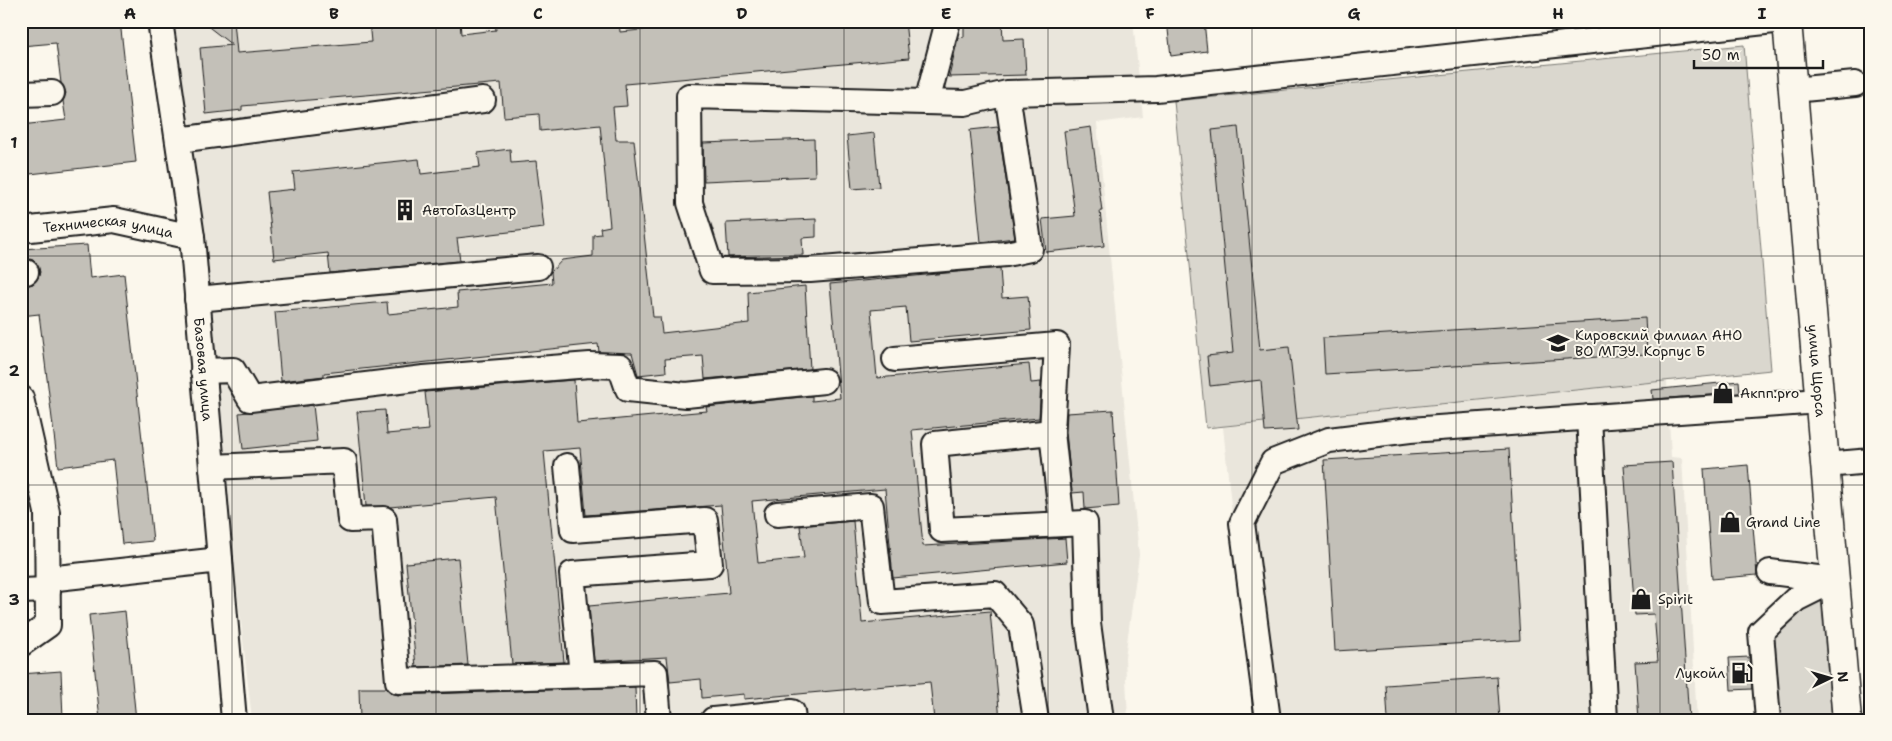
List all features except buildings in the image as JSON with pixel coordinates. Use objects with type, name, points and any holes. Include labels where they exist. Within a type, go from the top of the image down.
[{"type":"main road","name":"улица Щорса","points":[[1787,21],[1847,720]]},
{"type":"street","name":"Базовая улица","points":[[160,21],[192,237],[234,720]]},
{"type":"street","points":[[928,102],[948,21]]},
{"type":"street","points":[[1007,93],[1030,249],[1006,254],[810,270],[712,271],[690,203],[688,96],[965,103],[1007,93],[1156,89],[1774,21]]},
{"type":"street","points":[[1793,90],[1854,84]]},
{"type":"street","points":[[21,94],[52,93]]},
{"type":"street","points":[[178,140],[482,100]]},
{"type":"street","name":"Техническая улица","points":[[21,230],[114,220],[192,237]]},
{"type":"street","points":[[197,299],[538,267]]},
{"type":"street","points":[[895,359],[1057,345],[1052,432],[1062,524]]},
{"type":"street","points":[[203,371],[233,370],[250,400],[424,378],[590,365],[620,366],[628,389],[686,395],[824,381]]},
{"type":"street","points":[[21,398],[47,512],[48,584],[48,625],[21,644]]},
{"type":"street","points":[[1268,720],[1242,523],[1274,462],[1329,440],[1410,430],[1820,401]]},
{"type":"street","points":[[1588,417],[1605,720]]},
{"type":"street","points":[[1052,432],[935,444],[942,530],[1085,523],[1088,623],[1101,720]]},
{"type":"street","points":[[212,467],[344,461],[350,520],[384,519],[398,681],[655,673],[659,720]]},
{"type":"street","points":[[1826,466],[1871,461]]},
{"type":"street","points":[[567,466],[573,530],[705,520],[710,564],[572,574],[582,675]]},
{"type":"street","points":[[777,514],[871,506],[882,602],[995,594],[1021,625],[1036,720]]},
{"type":"street","points":[[21,591],[48,584],[220,560]]},
{"type":"street","points":[[1770,572],[1834,580]]},
{"type":"street","points":[[1768,720],[1761,632],[1796,599],[1834,580]]},
{"type":"street","points":[[713,720],[792,712],[793,720]]},
{"type":"shaded area","points":[[173,21],[1133,21],[1143,117],[1097,123],[1139,555],[1125,657],[1128,720],[252,720]]},
{"type":"shaded area","points":[[1744,45],[1771,370],[1206,428],[1174,101]]},
{"type":"shaded area","points":[[1667,381],[1671,457],[1682,458],[1697,720],[1253,720],[1223,427]]},
{"type":"shaded area","points":[[1821,599],[1832,720],[1772,720],[1767,648],[1775,633],[1808,603]]},
{"type":"place","name":"АвтоГазЦентр","points":[[405,210]]},
{"type":"place","name":"Кировский филиал АНО ВО МГЭУ. Корпус Б","points":[[1558,343]]},
{"type":"place","name":"Акпп.pro","points":[[1723,393]]},
{"type":"place","name":"Grand Line","points":[[1730,522]]},
{"type":"place","name":"Spirit","points":[[1641,599]]},
{"type":"place","name":"Лукойл","points":[[1742,673]]}]
